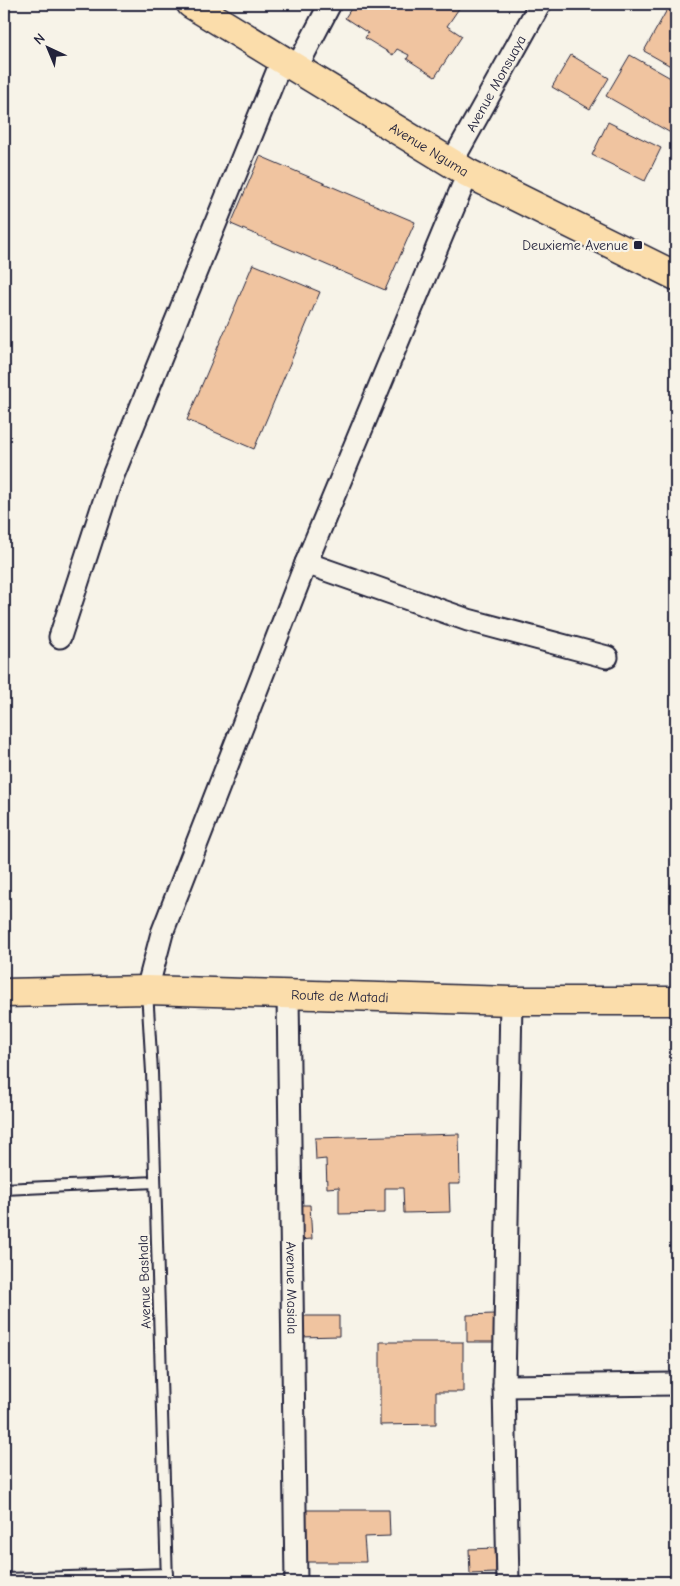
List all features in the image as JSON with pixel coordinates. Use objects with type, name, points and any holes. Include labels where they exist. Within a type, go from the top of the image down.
[{"type":"main road","name":"Avenue Nguma","points":[[191,4],[460,167],[676,276]]},
{"type":"main road","name":"Route de Matadi","points":[[4,993],[147,990],[288,996],[511,1001],[676,1001]]},
{"type":"street","points":[[60,637],[110,483],[289,64],[330,4]]},
{"type":"street","name":"Avenue Monsuaya","points":[[147,990],[162,933],[460,167],[540,4]]},
{"type":"street","points":[[306,563],[468,620],[607,657]]},
{"type":"street","name":"Avenue Masiala","points":[[288,996],[296,1582]]},
{"type":"street","points":[[508,1582],[504,1386],[511,1001]]},
{"type":"street","points":[[504,1386],[676,1384]]},
{"type":"lane","name":"Avenue Bashala","points":[[4,1579],[167,1578],[147,990]]},
{"type":"lane","points":[[4,1189],[155,1182]]},
{"type":"building","points":[[354,4],[462,4],[447,26],[462,36],[435,77],[407,59],[409,55],[397,49],[393,55],[365,38],[368,33],[345,18]]},
{"type":"building","points":[[668,8],[676,12],[676,69],[644,51]]},
{"type":"building","points":[[571,55],[609,78],[590,109],[552,87]]},
{"type":"building","points":[[630,55],[676,81],[676,136],[606,96]]},
{"type":"building","points":[[608,122],[661,148],[645,181],[592,155]]},
{"type":"building","points":[[260,156],[415,222],[385,290],[231,224]]},
{"type":"building","points":[[253,264],[320,292],[254,449],[187,420]]},
{"type":"building","points":[[459,1134],[460,1184],[449,1184],[450,1212],[404,1213],[403,1188],[385,1188],[385,1213],[339,1214],[339,1187],[327,1188],[326,1159],[316,1160],[315,1138]]},
{"type":"building","points":[[299,1205],[310,1205],[312,1239],[299,1240]]},
{"type":"building","points":[[494,1314],[494,1342],[467,1342],[467,1315]]},
{"type":"building","points":[[301,1316],[339,1316],[339,1336],[300,1337]]},
{"type":"building","points":[[380,1342],[463,1342],[463,1392],[436,1392],[436,1424],[380,1425]]},
{"type":"building","points":[[302,1510],[389,1510],[390,1536],[364,1537],[366,1562],[303,1562]]},
{"type":"building","points":[[495,1548],[496,1573],[470,1574],[469,1549]]},
{"type":"place","name":"Deuxieme Avenue","points":[[638,245]]}]
